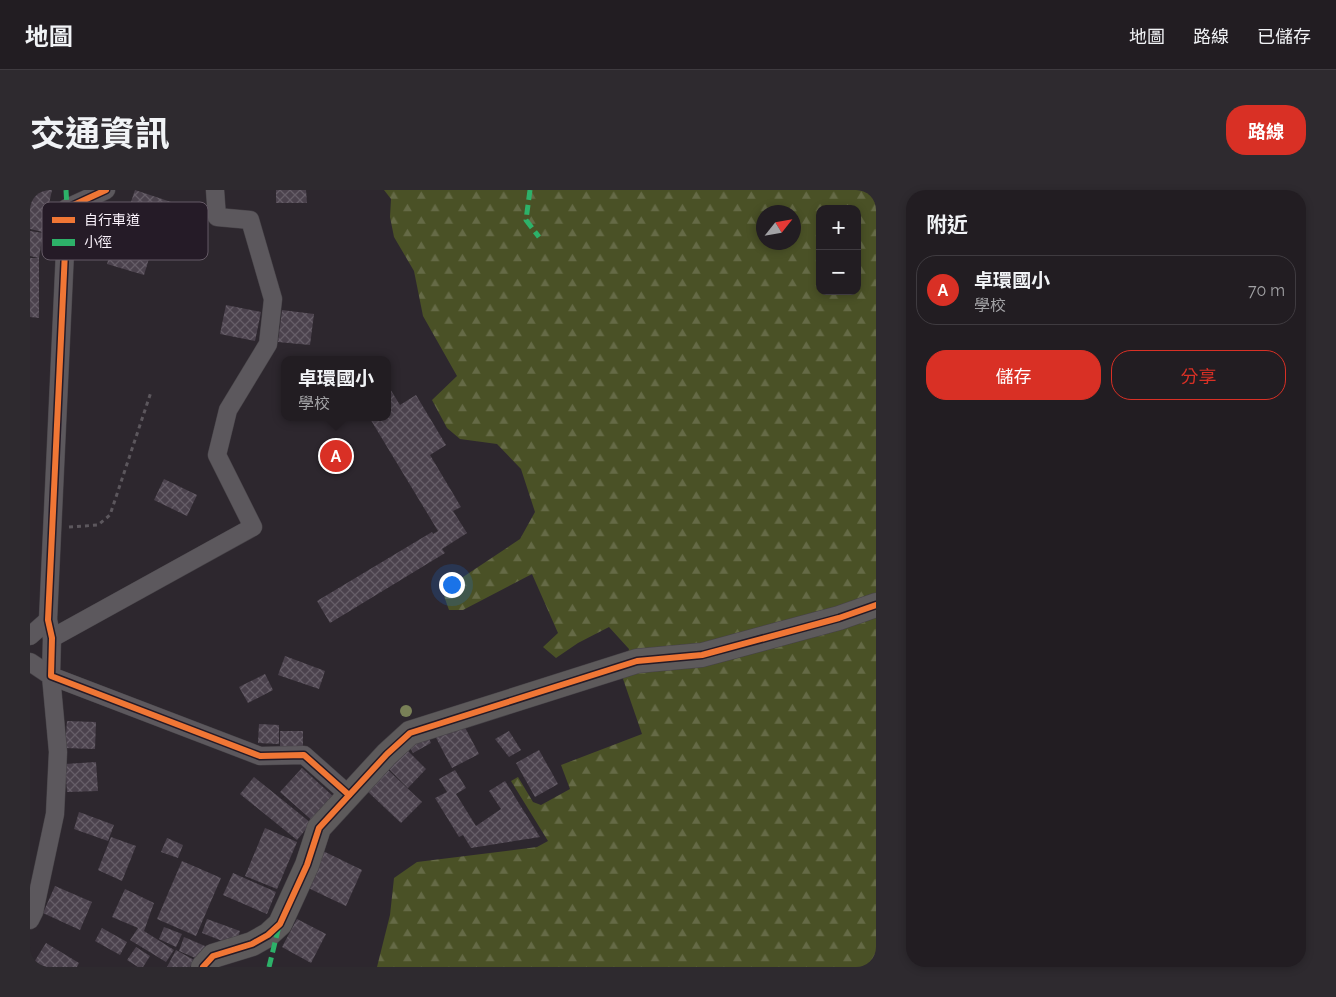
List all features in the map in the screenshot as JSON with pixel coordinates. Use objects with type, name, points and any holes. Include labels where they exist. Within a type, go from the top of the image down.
[{"type":"street","points":[[80,202],[106,190]]},
{"type":"street","points":[[52,638],[253,527],[216,455],[228,410],[268,344],[273,300],[250,220],[217,217],[215,190]]},
{"type":"street","points":[[30,920],[34,912],[56,814],[58,752],[50,676],[52,638],[48,620],[65,260]]},
{"type":"street","points":[[203,967],[213,956],[252,944],[268,936],[280,924],[307,865],[319,828],[387,754],[410,733],[637,661],[702,655],[839,618],[876,605]]},
{"type":"street","points":[[30,636],[48,620]]},
{"type":"street","points":[[30,662],[50,676],[260,756],[304,755],[349,795]]},
{"type":"path","points":[[52,528],[98,525],[110,515],[151,392]]},
{"type":"green space","points":[[384,190],[876,190],[876,967],[377,967],[390,915],[394,878],[417,862],[537,847],[548,841],[511,781],[518,777],[533,802],[541,805],[570,789],[561,765],[642,734],[623,679],[629,649],[609,627],[578,643],[556,658],[543,647],[558,633],[532,574],[463,610],[449,610],[444,596],[457,581],[520,539],[535,512],[521,469],[497,444],[460,439],[447,428],[432,400],[457,376],[423,316],[414,271],[394,237],[390,217],[391,199]]},
{"type":"building","points":[[30,190],[52,190],[49,202],[42,202],[42,232],[30,229]]},
{"type":"building","points":[[135,190],[171,202],[131,202]]},
{"type":"building","points":[[276,190],[306,190],[307,203],[276,203]]},
{"type":"building","points":[[30,231],[42,233],[39,258],[30,256]]},
{"type":"building","points":[[30,258],[39,258],[39,318],[30,317]]},
{"type":"building","points":[[108,260],[149,260],[144,275],[107,264]]},
{"type":"building","points":[[226,305],[261,312],[255,341],[220,334]]},
{"type":"building","points":[[282,310],[314,314],[310,345],[278,342]]},
{"type":"building","points":[[391,390],[400,405],[416,395],[446,445],[430,455],[461,507],[453,511],[467,533],[442,549],[445,553],[330,623],[317,601],[432,532],[433,534],[438,531],[371,421],[391,421]]},
{"type":"building","points":[[164,479],[197,495],[187,516],[154,500]]},
{"type":"building","points":[[285,656],[325,671],[319,689],[278,675]]},
{"type":"building","points":[[265,674],[273,690],[248,703],[239,687]]},
{"type":"building","points":[[461,720],[479,754],[452,768],[434,734]]},
{"type":"building","points":[[67,721],[96,722],[95,749],[65,748]]},
{"type":"building","points":[[259,724],[279,725],[279,744],[258,743]]},
{"type":"building","points":[[280,731],[303,731],[303,747],[280,747]]},
{"type":"building","points":[[509,731],[521,750],[509,757],[495,739]]},
{"type":"building","points":[[426,733],[431,743],[413,753],[408,744]]},
{"type":"building","points":[[404,747],[426,769],[408,788],[386,766]]},
{"type":"building","points":[[539,750],[558,784],[535,797],[516,763]]},
{"type":"building","points":[[96,762],[98,791],[67,792],[65,764]]},
{"type":"building","points":[[302,768],[335,798],[314,822],[280,792]]},
{"type":"building","points":[[387,769],[422,802],[401,823],[366,790]]},
{"type":"building","points":[[455,770],[466,788],[456,794],[476,826],[501,809],[489,791],[505,781],[540,837],[471,848],[463,835],[459,837],[435,798],[447,792],[439,779]]},
{"type":"building","points":[[254,777],[311,823],[297,840],[240,794]]},
{"type":"building","points":[[79,812],[114,825],[108,841],[74,829]]},
{"type":"building","points":[[265,828],[297,842],[277,889],[245,876]]},
{"type":"building","points":[[111,837],[136,846],[122,881],[98,870]]},
{"type":"building","points":[[167,838],[183,845],[178,858],[161,852]]},
{"type":"building","points":[[321,850],[362,870],[346,906],[304,886]]},
{"type":"building","points":[[182,861],[221,878],[196,936],[157,919]]},
{"type":"building","points":[[233,873],[276,892],[267,914],[223,895]]},
{"type":"building","points":[[55,886],[92,902],[80,930],[43,913]]},
{"type":"building","points":[[125,889],[154,903],[144,931],[174,950],[166,962],[130,940],[138,928],[112,917]]},
{"type":"building","points":[[207,919],[240,931],[235,946],[202,933]]},
{"type":"building","points":[[297,919],[326,934],[311,963],[282,947]]},
{"type":"building","points":[[164,927],[182,934],[176,947],[159,939]]},
{"type":"building","points":[[102,928],[127,942],[120,955],[95,941]]},
{"type":"building","points":[[184,937],[205,946],[200,960],[179,951]]},
{"type":"building","points":[[46,943],[79,963],[77,967],[31,967]]},
{"type":"building","points":[[136,947],[150,956],[143,967],[138,967],[127,960]]},
{"type":"building","points":[[176,950],[194,960],[190,967],[167,967]]},
{"type":"marked path","points":[[66,190],[67,202]]},
{"type":"marked path","points":[[530,190],[526,220],[539,237]]},
{"type":"marked path","points":[[269,967],[279,926]]},
{"type":"cycle path","points":[[80,202],[106,190]]},
{"type":"cycle path","points":[[65,260],[48,620],[52,638],[51,676],[260,756],[304,755],[349,795]]},
{"type":"cycle path","points":[[203,967],[213,956],[252,944],[268,935],[280,924],[307,865],[319,828],[387,754],[410,733],[637,661],[702,655],[839,618],[876,605]]},
{"type":"place","name":"卓環國小","points":[[336,456]]}]
